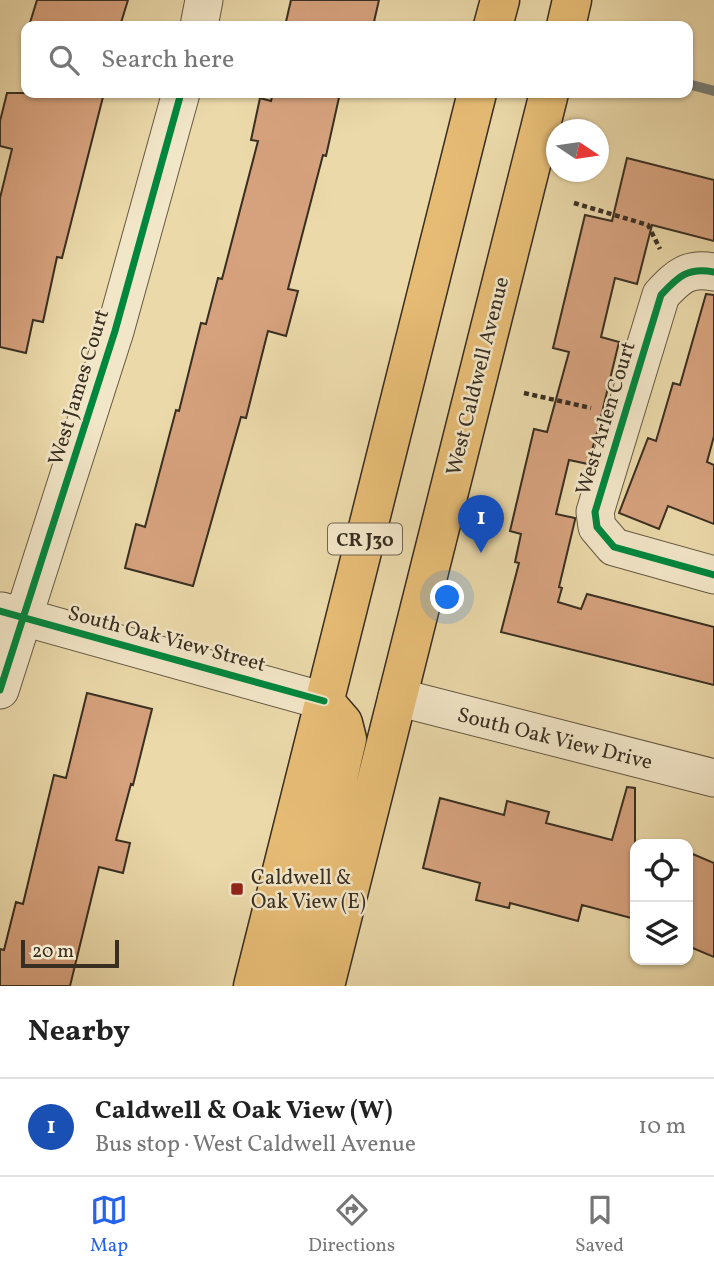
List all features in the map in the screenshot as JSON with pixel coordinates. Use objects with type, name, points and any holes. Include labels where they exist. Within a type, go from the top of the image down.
[{"type":"main road","points":[[494,21],[500,0]]},
{"type":"main road","points":[[567,21],[572,0]]},
{"type":"main road","name":"CR J30","points":[[253,986],[476,98]]},
{"type":"main road","name":"West Caldwell Avenue","points":[[325,986],[547,98]]},
{"type":"main road","points":[[290,986],[346,739],[343,723],[324,701]]},
{"type":"street","points":[[200,21],[204,0]]},
{"type":"street","name":"West James Court","points":[[0,690],[12,614],[115,331],[180,98]]},
{"type":"street","points":[[675,281],[698,269],[714,272]]},
{"type":"street","name":"West Arlen Court","points":[[675,281],[661,295],[595,512],[597,527],[614,547],[714,575]]},
{"type":"street","name":"South Oak View Street","points":[[12,614],[324,701]]},
{"type":"street","name":"South Oak View Drive","points":[[397,697],[714,778]]},
{"type":"path","points":[[574,203],[648,225],[675,281]]},
{"type":"path","points":[[524,393],[625,415]]},
{"type":"building","points":[[37,0],[128,0],[122,21],[31,21]]},
{"type":"building","points":[[291,0],[379,0],[374,21],[286,21]]},
{"type":"building","points":[[7,93],[21,93],[21,98],[103,98],[62,258],[57,257],[43,322],[33,320],[26,353],[0,347],[0,198],[12,149],[0,146],[0,121]]},
{"type":"building","points":[[260,98],[271,101],[272,98],[339,98],[326,156],[323,155],[288,289],[298,291],[286,336],[268,331],[246,418],[241,417],[193,586],[125,568],[136,524],[145,527],[201,323],[206,324],[218,278],[222,279],[258,141],[251,140]]},
{"type":"building","points":[[627,158],[714,180],[714,241],[652,225],[637,284],[615,278],[601,337],[619,342],[598,429],[588,464],[569,460],[556,514],[575,518],[558,602],[581,609],[587,594],[714,627],[714,685],[501,632],[519,563],[515,562],[521,534],[510,531],[534,429],[547,432],[569,352],[553,348],[585,215],[612,221]]},
{"type":"building","points":[[706,294],[714,295],[714,436],[707,462],[714,465],[714,524],[668,506],[659,529],[619,513],[648,438],[656,441],[673,383],[680,385]]},
{"type":"building","points":[[87,693],[152,709],[116,840],[130,843],[123,873],[99,867],[70,986],[0,986],[0,949],[4,950],[16,902],[23,904],[54,775],[66,778]]},
{"type":"building","points":[[627,787],[635,788],[635,839],[630,839],[630,918],[582,905],[578,921],[510,903],[509,908],[476,900],[480,883],[423,868],[440,798],[504,815],[507,801],[549,812],[546,823],[612,840]]},
{"type":"building","points":[[693,854],[714,863],[714,957],[693,948]]},
{"type":"waterway","points":[[693,85],[714,91]]},
{"type":"cycle path","points":[[0,690],[115,331],[180,98]]},
{"type":"cycle path","points":[[714,272],[690,272],[661,295],[595,512],[597,527],[614,547],[714,575]]},
{"type":"cycle path","points":[[0,611],[324,701]]},
{"type":"place","name":"Caldwell & Oak View (W)","points":[[481,553]]},
{"type":"place","name":"Caldwell & Oak View (E)","points":[[237,889]]}]
